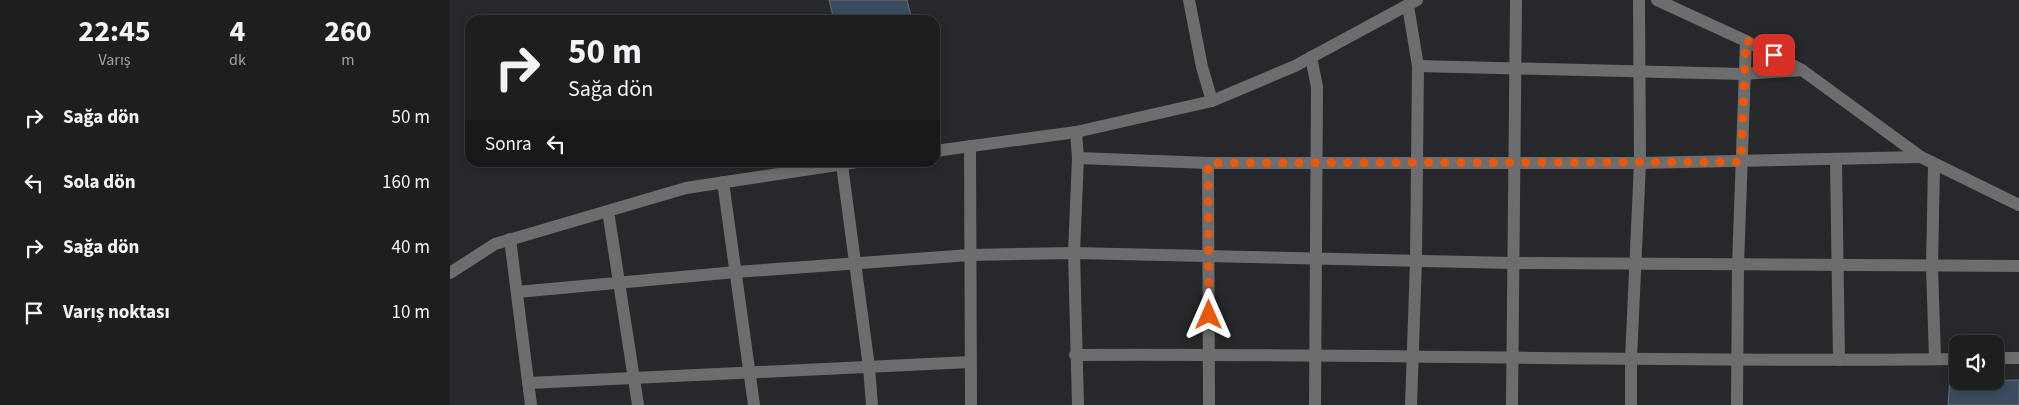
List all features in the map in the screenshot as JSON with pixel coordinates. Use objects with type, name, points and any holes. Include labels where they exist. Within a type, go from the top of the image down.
[{"type":"street","points":[[1189,0],[1202,67],[1212,101]]},
{"type":"street","points":[[1512,405],[1516,0]]},
{"type":"street","points":[[1632,405],[1631,359],[1640,163],[1639,0]]},
{"type":"street","points":[[1657,0],[1746,40],[1802,70],[1921,157],[2019,205]]},
{"type":"street","points":[[940,150],[1076,132],[1212,101],[1311,57],[1412,3],[1418,66],[1416,261],[1411,405]]},
{"type":"street","points":[[1737,405],[1738,266],[1746,40]]},
{"type":"street","points":[[1311,57],[1317,87],[1315,405]]},
{"type":"street","points":[[1418,66],[1744,74],[1802,70]]},
{"type":"street","points":[[1076,132],[1078,158],[1074,253],[1075,355],[1078,405]]},
{"type":"street","points":[[970,146],[971,405]]},
{"type":"street","points":[[1078,158],[1208,163],[1640,163],[1921,157]]},
{"type":"street","points":[[1836,160],[1839,360]]},
{"type":"street","points":[[1208,163],[1209,405]]},
{"type":"street","points":[[1934,164],[1932,267],[1935,359]]},
{"type":"street","points":[[450,273],[495,244],[686,188],[828,167]]},
{"type":"street","points":[[842,167],[869,366],[872,405]]},
{"type":"street","points":[[723,182],[754,405]]},
{"type":"street","points":[[608,211],[638,405]]},
{"type":"street","points":[[510,239],[532,405]]},
{"type":"street","points":[[517,292],[736,272],[970,255],[1074,253],[1512,263],[1738,266],[2019,266]]},
{"type":"street","points":[[1075,355],[1209,354],[1737,360],[1949,358]]},
{"type":"street","points":[[2004,358],[2019,358]]},
{"type":"street","points":[[528,383],[970,362]]},
{"type":"building","points":[[829,0],[907,0],[911,15],[833,15]]},
{"type":"building","points":[[2004,380],[2019,380],[2019,405],[1948,405],[1949,390],[2004,390]]},
{"type":"route","points":[[1209,315],[1208,163],[1741,162],[1746,40],[1774,55]]}]
